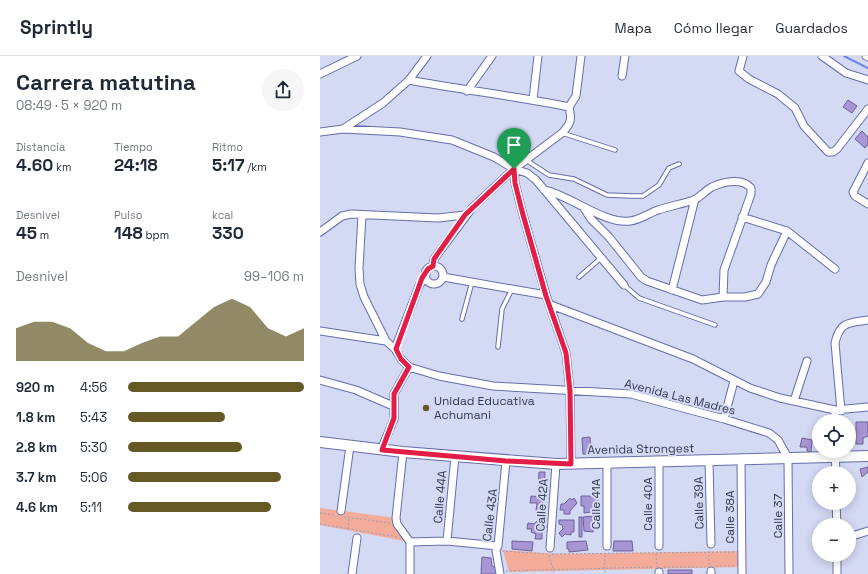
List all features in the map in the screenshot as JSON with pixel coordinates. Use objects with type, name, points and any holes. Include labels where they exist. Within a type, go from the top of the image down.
[{"type":"main road","name":"Avenida Strongest","points":[[320,442],[403,452],[556,464],[741,460],[812,456]]},
{"type":"main road","name":"Avenida Strongest","points":[[856,455],[868,456]]},
{"type":"street","points":[[320,74],[357,56]]},
{"type":"street","points":[[343,129],[384,103],[409,80],[427,56]]},
{"type":"street","points":[[467,91],[492,56]]},
{"type":"street","points":[[533,100],[538,56]]},
{"type":"street","points":[[396,349],[418,286],[426,275],[428,269],[433,266],[434,259],[465,215],[514,169],[562,133],[569,126],[572,118],[569,107],[576,96],[581,56]]},
{"type":"street","points":[[622,76],[625,56]]},
{"type":"street","points":[[743,56],[739,72],[778,94],[795,108],[804,126],[828,152],[837,149],[868,109]]},
{"type":"street","points":[[822,56],[846,73],[868,80]]},
{"type":"street","points":[[409,80],[569,107]]},
{"type":"street","points":[[320,132],[343,129],[400,132],[452,140],[494,157],[514,169],[527,173],[544,190],[624,285]]},
{"type":"street","points":[[868,163],[853,192],[855,196],[868,204]]},
{"type":"street","points":[[514,169],[515,183],[546,296],[551,305],[566,353],[570,391],[571,464]]},
{"type":"street","points":[[544,190],[552,192],[584,208],[613,219],[630,221],[660,209],[695,199],[711,188],[725,182],[733,181],[748,184],[751,188],[751,194],[724,270],[723,297]]},
{"type":"street","points":[[672,290],[695,199]]},
{"type":"street","points":[[584,208],[641,276],[647,281],[702,300],[723,297],[745,297],[758,294],[766,282],[771,265],[787,231]]},
{"type":"street","points":[[320,232],[342,216],[351,214],[438,218],[465,215]]},
{"type":"street","points":[[362,215],[359,268],[360,284],[364,297],[386,341],[396,349],[401,359],[409,367],[397,386],[393,406],[394,418],[382,450]]},
{"type":"street","points":[[742,217],[787,231],[835,269]]},
{"type":"street","points":[[426,275],[427,280],[432,284],[440,282],[443,277],[441,269],[433,266]]},
{"type":"street","points":[[443,277],[472,281],[546,296]]},
{"type":"street","points":[[551,305],[693,358],[734,381],[750,388],[794,401],[838,411],[868,407]]},
{"type":"street","points":[[837,414],[835,343],[837,335],[843,325],[851,322],[868,320]]},
{"type":"street","points":[[320,330],[386,341]]},
{"type":"street","points":[[794,401],[807,361]]},
{"type":"street","name":"Avenida Las Madres","points":[[409,367],[439,376],[472,383],[570,391],[603,391],[631,394],[724,419],[774,436],[782,444],[788,458]]},
{"type":"street","points":[[320,380],[356,390],[393,406]]},
{"type":"street","points":[[724,419],[734,381]]},
{"type":"street","points":[[341,511],[350,446]]},
{"type":"street","points":[[403,452],[396,518],[397,524],[409,540],[410,574]]},
{"type":"street","name":"Calle 44A","points":[[447,541],[455,456]]},
{"type":"street","name":"Calle 37","points":[[788,458],[789,574]]},
{"type":"street","name":"Calle 38A","points":[[741,460],[742,574]]},
{"type":"street","name":"Calle 43A","points":[[500,572],[497,548],[506,461]]},
{"type":"street","name":"Calle 39A","points":[[709,461],[711,544]]},
{"type":"street","name":"Calle 40A","points":[[658,550],[659,462]]},
{"type":"street","name":"Calle 41A","points":[[607,463],[607,546]]},
{"type":"street","name":"Calle 42A","points":[[549,551],[556,464]]},
{"type":"street","points":[[856,535],[868,531]]},
{"type":"street","points":[[352,574],[357,538]]},
{"type":"street","points":[[409,540],[447,541],[497,548]]},
{"type":"street","points":[[837,562],[837,574]]},
{"type":"lane","points":[[562,133],[615,150]]},
{"type":"lane","points":[[526,160],[548,176],[574,179],[607,195],[632,196],[643,196],[659,186],[669,168],[679,164]]},
{"type":"lane","points":[[579,277],[601,258]]},
{"type":"lane","points":[[462,320],[472,281]]},
{"type":"lane","points":[[624,285],[640,298],[715,325]]},
{"type":"lane","points":[[498,347],[502,309],[512,289]]},
{"type":"path","points":[[320,513],[397,524]]},
{"type":"path","points":[[348,529],[349,517]]},
{"type":"path","points":[[320,524],[409,540]]},
{"type":"path","points":[[710,570],[708,553],[711,544]]},
{"type":"path","points":[[497,548],[605,555],[658,550],[708,553],[742,552]]},
{"type":"path","points":[[658,550],[660,570]]},
{"type":"path","points":[[549,551],[554,574]]},
{"type":"path","points":[[605,555],[604,569],[606,574]]},
{"type":"path","points":[[500,572],[604,569],[710,570],[742,565]]},
{"type":"shaded area","points":[[320,508],[396,518],[410,542],[320,525]]},
{"type":"shaded area","points":[[503,550],[558,554],[741,551],[741,567],[509,572]]},
{"type":"building","points":[[848,100],[857,106],[852,113],[843,107]]},
{"type":"building","points":[[862,131],[868,137],[868,144],[865,148],[855,139]]},
{"type":"building","points":[[856,422],[868,422],[868,436],[863,438],[863,444],[856,444]]},
{"type":"building","points":[[590,437],[591,454],[583,454],[582,438]]},
{"type":"building","points":[[802,438],[812,440],[811,452],[807,451],[807,447],[800,447]]},
{"type":"building","points":[[868,467],[868,472],[862,477],[860,469]]},
{"type":"building","points":[[539,472],[545,472],[544,493],[538,492]]},
{"type":"building","points":[[531,496],[543,497],[542,511],[536,511],[537,503],[530,503]]},
{"type":"building","points":[[581,496],[598,496],[598,511],[584,513],[584,506],[581,506]]},
{"type":"building","points":[[570,498],[572,500],[574,498],[577,503],[570,511],[570,514],[564,514],[564,510],[560,510],[561,504],[564,504]]},
{"type":"building","points":[[594,516],[595,530],[593,530],[593,532],[584,531],[583,517]]},
{"type":"building","points":[[579,517],[582,517],[582,537],[579,537]]},
{"type":"building","points":[[539,519],[547,527],[542,531],[542,539],[535,539],[536,534],[531,532],[532,529],[527,529],[528,523],[534,524]]},
{"type":"building","points":[[559,520],[574,520],[574,532],[571,532],[571,535],[565,534],[562,537],[559,533],[563,529],[562,525],[559,524]]},
{"type":"building","points":[[512,541],[533,542],[532,551],[512,549]]},
{"type":"building","points":[[586,541],[588,550],[569,552],[569,549],[567,549],[567,542]]},
{"type":"building","points":[[614,541],[632,541],[633,551],[613,551]]},
{"type":"building","points":[[482,557],[491,558],[492,566],[496,568],[496,574],[481,574]]},
{"type":"building","points":[[668,570],[692,570],[692,574],[668,574]]},
{"type":"waterway","points":[[844,56],[868,68]]},
{"type":"place","name":"Unidad Educativa Achumani","points":[[426,408]]},
{"type":"route","points":[[514,169],[515,183],[522,211],[546,296],[551,305],[566,353],[570,391],[571,464],[506,461],[382,450],[395,414],[393,406],[394,394],[397,386],[409,367],[401,359],[396,349],[418,286],[422,278],[426,275],[428,269],[433,266],[434,259],[465,215],[514,169]]}]
